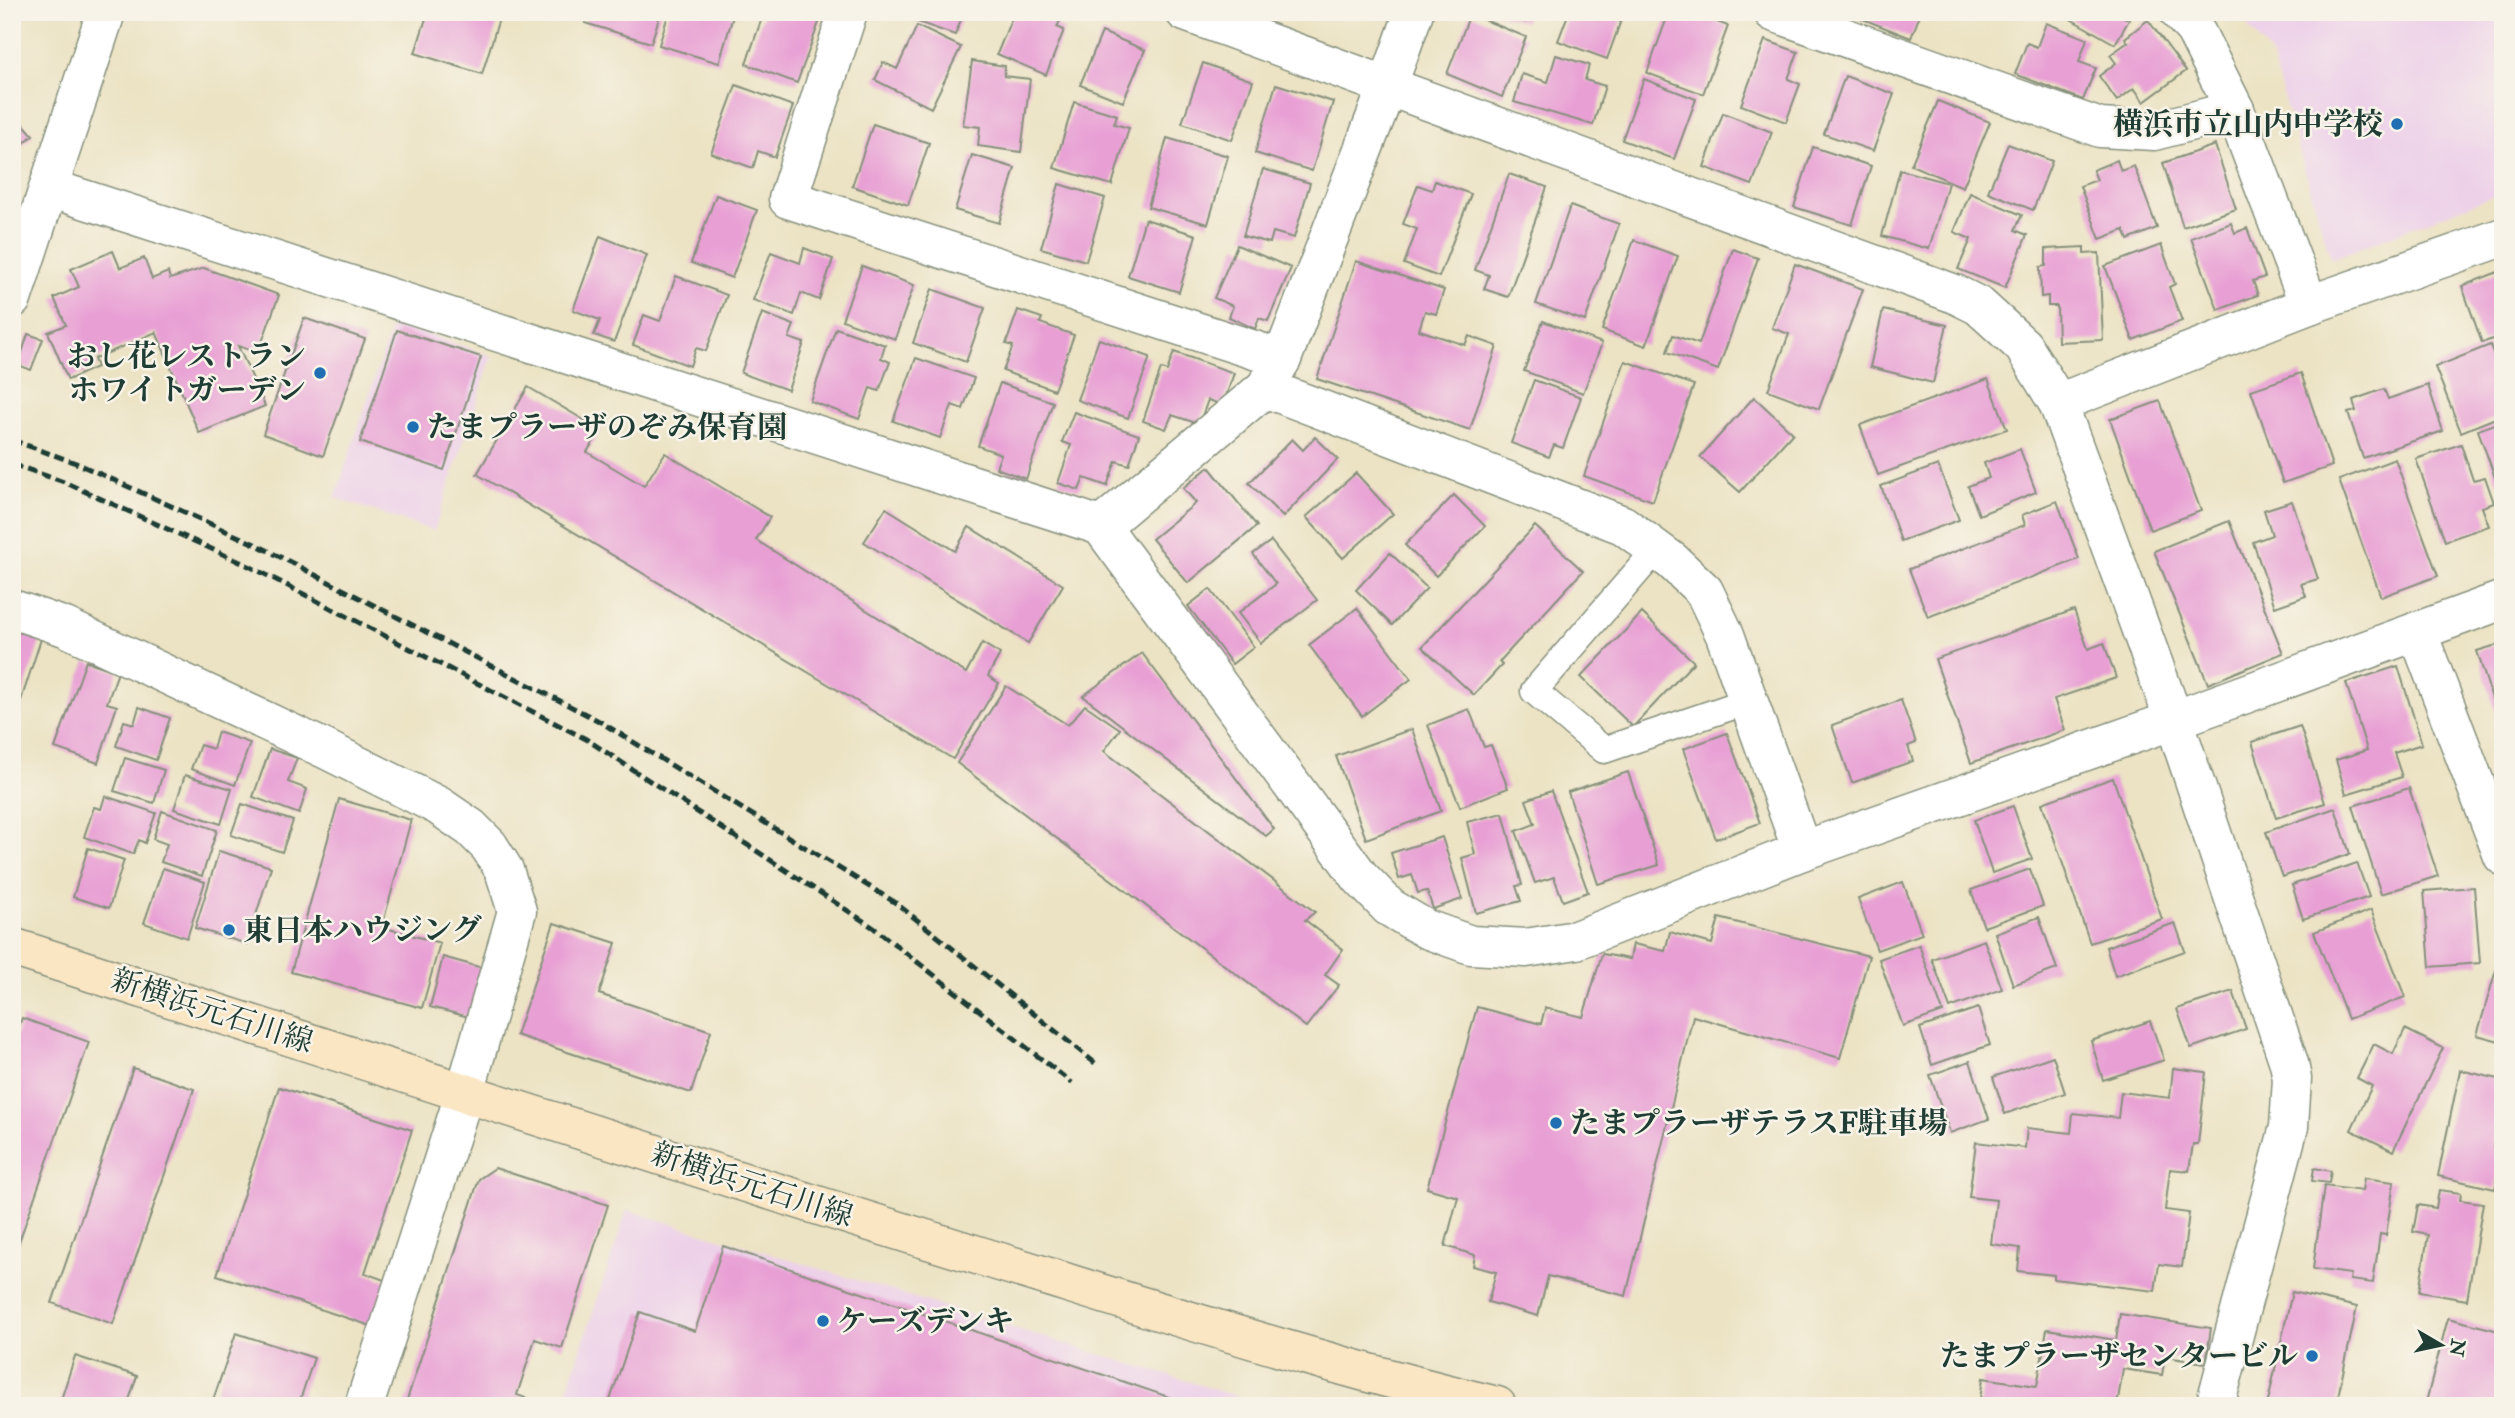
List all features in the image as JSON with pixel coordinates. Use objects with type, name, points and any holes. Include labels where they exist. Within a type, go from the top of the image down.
[{"type":"street","points":[[12,299],[106,12]]},
{"type":"street","points":[[848,12],[788,199],[1273,374],[1623,525],[1704,591],[1725,635],[1802,851]]},
{"type":"street","points":[[1185,12],[1955,294],[1979,306],[2024,346],[2057,403],[2174,720],[2289,1063],[2292,1079],[2289,1127],[2215,1406]]},
{"type":"street","points":[[1101,526],[1273,374],[1388,85],[1414,12]]},
{"type":"street","points":[[1773,12],[2100,128],[2154,131],[2235,110]]},
{"type":"street","points":[[2179,12],[2195,30],[2235,110],[2309,305]]},
{"type":"street","points":[[49,188],[1101,526],[1360,877],[1389,907],[1426,929],[1471,945],[1526,948],[1576,940],[1802,851],[2503,600]]},
{"type":"street","points":[[2057,403],[2309,305],[2503,237]]},
{"type":"street","points":[[12,608],[65,627],[439,806],[471,828],[489,846],[504,870],[517,911],[466,1092],[364,1406]]},
{"type":"street","points":[[2417,631],[2503,856]]},
{"type":"street","name":"新横浜元石川線","points":[[12,947],[785,1196],[1251,1339],[1416,1396],[1497,1406]]},
{"type":"lane","points":[[1656,550],[1534,691],[1604,750],[1748,701]]},
{"type":"shaded area","name":"横浜市立山内中学校","points":[[2236,12],[2503,12],[2503,192],[2331,259],[2271,55]]},
{"type":"shaded area","name":"たまプラーザのぞみ保育園","points":[[393,323],[492,356],[434,531],[335,498]]},
{"type":"shaded area","name":"ケーズデンキ","points":[[627,1210],[1269,1406],[562,1406]]},
{"type":"building","points":[[428,12],[501,12],[482,74],[415,53]]},
{"type":"building","points":[[588,12],[661,12],[651,43],[585,23]]},
{"type":"building","points":[[669,12],[722,12],[733,16],[719,63],[659,45]]},
{"type":"building","points":[[764,12],[808,12],[821,17],[797,83],[746,64]]},
{"type":"building","points":[[905,12],[964,12],[955,35],[903,17]]},
{"type":"building","points":[[1014,12],[1057,12],[1063,15],[1057,27],[1064,30],[1046,75],[997,54]]},
{"type":"building","points":[[1494,12],[1528,12],[1525,22]]},
{"type":"building","points":[[1569,12],[1624,12],[1607,59],[1558,41]]},
{"type":"building","points":[[1669,12],[1690,12],[1728,26],[1703,94],[1647,73]]},
{"type":"building","points":[[1845,12],[1921,12],[1911,38]]},
{"type":"building","points":[[2058,12],[2122,12],[2120,15],[2129,20],[2115,44]]},
{"type":"building","points":[[1470,14],[1526,37],[1502,97],[1447,74]]},
{"type":"building","points":[[2148,20],[2186,71],[2144,102],[2134,88],[2117,101],[2099,76],[2116,63],[2110,55],[2128,42],[2125,38]]},
{"type":"building","points":[[2046,23],[2087,39],[2079,62],[2096,68],[2083,100],[2015,74],[2027,43],[2037,47]]},
{"type":"building","points":[[917,26],[961,47],[931,108],[875,80],[883,62],[897,69]]},
{"type":"building","points":[[1102,32],[1145,50],[1123,102],[1080,85]]},
{"type":"building","points":[[1765,40],[1798,52],[1788,79],[1800,84],[1786,122],[1741,105]]},
{"type":"building","points":[[1556,55],[1589,65],[1585,80],[1605,86],[1593,125],[1514,102],[1522,74],[1548,82]]},
{"type":"building","points":[[972,61],[1005,66],[1004,76],[1030,79],[1021,152],[978,146],[980,127],[963,125]]},
{"type":"building","points":[[1203,63],[1253,81],[1232,140],[1182,123]]},
{"type":"building","points":[[1845,76],[1894,94],[1873,151],[1824,134]]},
{"type":"building","points":[[1644,79],[1696,99],[1674,159],[1622,140]]},
{"type":"building","points":[[1276,84],[1333,102],[1312,171],[1255,153]]},
{"type":"building","points":[[736,85],[793,106],[775,157],[758,151],[753,168],[711,153]]},
{"type":"building","points":[[1938,101],[1990,122],[1963,187],[1911,165]]},
{"type":"building","points":[[1074,102],[1117,115],[1114,124],[1129,128],[1112,185],[1054,168]]},
{"type":"building","points":[[12,111],[33,135],[12,154]]},
{"type":"building","points":[[1723,113],[1772,132],[1752,185],[1704,167]]},
{"type":"building","points":[[873,124],[929,143],[908,205],[852,186]]},
{"type":"building","points":[[1167,138],[1228,156],[1208,224],[1148,207]]},
{"type":"building","points":[[2008,144],[2052,161],[2033,210],[1988,192]]},
{"type":"building","points":[[2215,145],[2236,209],[2183,227],[2163,163]]},
{"type":"building","points":[[1813,147],[1871,166],[1852,225],[1794,207]]},
{"type":"building","points":[[972,155],[1015,168],[999,223],[955,210]]},
{"type":"building","points":[[2117,160],[2121,171],[2134,166],[2157,228],[2128,240],[2124,230],[2100,239],[2080,186],[2097,180],[2093,170]]},
{"type":"building","points":[[1263,169],[1310,183],[1294,238],[1273,232],[1270,243],[1243,236]]},
{"type":"building","points":[[1900,170],[1948,183],[1929,249],[1882,236]]},
{"type":"building","points":[[1509,174],[1547,187],[1508,297],[1484,289],[1489,275],[1475,270]]},
{"type":"building","points":[[1435,181],[1471,194],[1439,277],[1404,264],[1417,229],[1403,224],[1418,185],[1432,190]]},
{"type":"building","points":[[1059,184],[1105,198],[1086,261],[1041,248]]},
{"type":"building","points":[[1970,193],[2022,215],[2015,230],[2027,235],[2005,288],[1958,269],[1971,239],[1954,232]]},
{"type":"building","points":[[716,195],[757,210],[732,278],[691,263]]},
{"type":"building","points":[[1570,206],[1619,224],[1585,321],[1536,304]]},
{"type":"building","points":[[1145,219],[1196,235],[1179,292],[1128,276]]},
{"type":"building","points":[[2231,223],[2235,233],[2247,228],[2265,277],[2253,281],[2258,295],[2218,310],[2191,238]]},
{"type":"building","points":[[600,236],[647,255],[614,342],[594,335],[600,320],[573,310]]},
{"type":"building","points":[[1634,240],[1678,256],[1646,346],[1602,330]]},
{"type":"building","points":[[1237,245],[1291,268],[1268,321],[1259,318],[1255,329],[1229,317],[1233,306],[1214,298]]},
{"type":"building","points":[[2161,245],[2175,284],[2169,287],[2182,321],[2133,340],[2105,266]]},
{"type":"building","points":[[2084,247],[2084,254],[2099,253],[2103,340],[2058,342],[2057,306],[2048,306],[2048,296],[2041,297],[2040,267],[2046,266],[2046,249]]},
{"type":"building","points":[[804,248],[833,259],[819,300],[801,293],[794,315],[753,300],[771,252],[800,263]]},
{"type":"building","points":[[1733,249],[1758,258],[1718,370],[1667,352],[1673,335],[1699,344]]},
{"type":"building","points":[[113,251],[120,268],[144,258],[152,279],[168,272],[170,279],[204,268],[279,295],[258,353],[238,346],[265,406],[199,433],[156,332],[94,359],[97,367],[68,380],[48,332],[66,325],[54,298],[79,287],[71,269]]},
{"type":"building","points":[[1356,261],[1444,290],[1436,314],[1425,311],[1419,330],[1465,345],[1469,336],[1497,346],[1470,430],[1317,379]]},
{"type":"building","points":[[1795,264],[1863,289],[1819,409],[1768,390],[1789,334],[1772,328]]},
{"type":"building","points":[[862,266],[914,285],[895,339],[842,320]]},
{"type":"building","points":[[2503,270],[2503,335],[2482,343],[2462,286]]},
{"type":"building","points":[[676,276],[727,295],[706,351],[696,348],[690,366],[633,345],[644,315],[660,321]]},
{"type":"building","points":[[932,289],[985,308],[966,362],[913,343]]},
{"type":"building","points":[[1018,310],[1042,318],[1040,323],[1074,335],[1054,390],[1003,371],[1013,346],[1006,344]]},
{"type":"building","points":[[1883,310],[1947,325],[1933,383],[1870,367]]},
{"type":"building","points":[[762,313],[794,325],[789,338],[804,343],[788,390],[741,373]]},
{"type":"building","points":[[304,318],[365,339],[323,456],[263,434]]},
{"type":"building","points":[[1543,321],[1602,343],[1583,393],[1524,371]]},
{"type":"building","points":[[836,328],[885,345],[881,358],[890,362],[879,391],[870,388],[859,419],[810,401]]},
{"type":"building","points":[[397,330],[481,357],[444,470],[360,442]]},
{"type":"building","points":[[28,334],[43,339],[31,370],[18,365]]},
{"type":"building","points":[[1099,339],[1150,357],[1128,418],[1077,400]]},
{"type":"building","points":[[2490,345],[2503,377],[2503,415],[2461,432],[2435,367]]},
{"type":"building","points":[[1174,352],[1234,373],[1223,405],[1208,400],[1199,424],[1172,415],[1166,429],[1143,421],[1161,369],[1167,371]]},
{"type":"building","points":[[916,358],[974,378],[963,409],[952,405],[940,438],[893,421]]},
{"type":"building","points":[[1625,361],[1694,385],[1653,501],[1584,476]]},
{"type":"building","points":[[2301,373],[2332,466],[2283,483],[2251,390]]},
{"type":"building","points":[[1988,379],[2007,429],[1878,475],[1860,425]]},
{"type":"building","points":[[1534,380],[1581,397],[1563,448],[1554,445],[1549,457],[1511,443]]},
{"type":"building","points":[[1000,383],[1053,402],[1026,479],[996,468],[1001,454],[978,446]]},
{"type":"building","points":[[2428,385],[2443,431],[2363,458],[2348,413],[2356,411],[2353,400],[2384,389],[2388,399]]},
{"type":"building","points":[[528,387],[601,430],[587,452],[644,486],[665,453],[770,517],[756,540],[966,673],[982,643],[1000,654],[988,676],[999,683],[953,759],[477,474]]},
{"type":"building","points":[[1754,397],[1793,433],[1740,492],[1700,457]]},
{"type":"building","points":[[2160,401],[2201,511],[2150,530],[2110,419]]},
{"type":"building","points":[[1074,412],[1139,435],[1129,465],[1116,461],[1107,486],[1084,478],[1079,490],[1058,483],[1071,445],[1062,442]]},
{"type":"building","points":[[2503,421],[2503,481],[2497,483],[2478,430]]},
{"type":"building","points":[[1315,437],[1338,459],[1283,517],[1249,483],[1292,439],[1303,450]]},
{"type":"building","points":[[2461,444],[2473,480],[2485,477],[2494,503],[2482,507],[2489,526],[2445,541],[2416,459]]},
{"type":"building","points":[[2020,449],[2036,492],[1979,515],[1968,486],[1989,478],[1984,463]]},
{"type":"building","points":[[2395,459],[2438,576],[2381,597],[2339,480]]},
{"type":"building","points":[[1938,465],[1959,520],[1901,541],[1881,486]]},
{"type":"building","points":[[1209,467],[1257,526],[1188,583],[1152,539],[1196,503],[1183,488]]},
{"type":"building","points":[[1356,473],[1393,514],[1343,558],[1306,517]]},
{"type":"building","points":[[1454,495],[1485,526],[1436,576],[1405,545]]},
{"type":"building","points":[[2057,501],[2079,559],[1928,617],[1909,569],[2025,525],[2022,515]]},
{"type":"building","points":[[2292,501],[2318,579],[2301,584],[2306,596],[2275,607],[2253,542],[2272,535],[2264,510]]},
{"type":"building","points":[[886,508],[955,551],[969,527],[1063,585],[1028,643],[864,542]]},
{"type":"building","points":[[2229,521],[2283,653],[2208,684],[2154,551]]},
{"type":"building","points":[[1535,526],[1583,571],[1499,662],[1502,665],[1474,695],[1422,647]]},
{"type":"building","points":[[1271,541],[1317,600],[1261,643],[1238,613],[1276,584],[1253,554]]},
{"type":"building","points":[[1390,553],[1427,588],[1392,625],[1356,590]]},
{"type":"building","points":[[1210,589],[1254,647],[1232,664],[1188,606]]},
{"type":"building","points":[[1357,608],[1411,679],[1362,716],[1309,645]]},
{"type":"building","points":[[2074,610],[2088,649],[2104,643],[2116,678],[2054,699],[2065,730],[1971,763],[1935,659]]},
{"type":"building","points":[[1642,613],[1694,662],[1633,727],[1581,677]]},
{"type":"building","points":[[12,630],[41,639],[13,725],[12,725]]},
{"type":"building","points":[[2503,643],[2503,727],[2501,727],[2477,651]]},
{"type":"building","points":[[1142,653],[1274,829],[1266,836],[1083,696]]},
{"type":"building","points":[[86,661],[118,672],[107,703],[117,706],[98,763],[55,748]]},
{"type":"building","points":[[2398,666],[2422,744],[2394,753],[2402,777],[2346,794],[2336,760],[2367,750],[2346,683]]},
{"type":"building","points":[[1006,686],[1068,725],[1085,705],[1120,729],[1104,751],[1315,912],[1305,920],[1343,949],[1325,975],[1339,985],[1306,1027],[957,763]]},
{"type":"building","points":[[1901,700],[1916,743],[1908,746],[1913,761],[1852,783],[1832,725]]},
{"type":"building","points":[[139,707],[170,718],[156,760],[116,746],[124,721],[134,724]]},
{"type":"building","points":[[1469,709],[1484,747],[1491,745],[1508,788],[1460,807],[1428,725]]},
{"type":"building","points":[[2300,726],[2325,803],[2276,818],[2252,742]]},
{"type":"building","points":[[1412,729],[1441,811],[1366,839],[1336,756]]},
{"type":"building","points":[[218,732],[250,743],[235,785],[191,769],[200,745],[213,749]]},
{"type":"building","points":[[1727,733],[1760,823],[1716,839],[1683,749]]},
{"type":"building","points":[[270,749],[297,758],[288,782],[307,789],[299,814],[253,797]]},
{"type":"building","points":[[125,758],[164,770],[154,803],[114,791]]},
{"type":"building","points":[[1628,772],[1659,865],[1598,884],[1568,792]]},
{"type":"building","points":[[185,775],[232,789],[221,824],[174,809]]},
{"type":"building","points":[[2113,778],[2162,919],[2090,943],[2042,803]]},
{"type":"building","points":[[2409,788],[2438,876],[2381,894],[2353,806]]},
{"type":"building","points":[[1551,791],[1588,892],[1563,901],[1554,877],[1535,883],[1516,831],[1535,824],[1526,800]]},
{"type":"building","points":[[105,796],[156,813],[145,843],[139,840],[133,854],[84,837],[94,807],[101,809]]},
{"type":"building","points":[[339,799],[411,820],[382,927],[440,943],[422,1008],[291,972]]},
{"type":"building","points":[[242,804],[293,821],[282,852],[231,835]]},
{"type":"building","points":[[2013,806],[2032,859],[1992,873],[1974,820]]},
{"type":"building","points":[[2335,808],[2350,854],[2282,877],[2266,832]]},
{"type":"building","points":[[162,811],[217,830],[202,876],[161,862],[167,844],[153,839]]},
{"type":"building","points":[[1503,813],[1522,885],[1516,886],[1521,901],[1476,913],[1462,858],[1475,854],[1467,822]]},
{"type":"building","points":[[1442,837],[1462,899],[1433,909],[1427,891],[1418,893],[1412,875],[1399,879],[1391,853]]},
{"type":"building","points":[[88,848],[124,860],[109,908],[73,897]]},
{"type":"building","points":[[219,851],[271,867],[247,944],[195,928]]},
{"type":"building","points":[[2357,863],[2369,897],[2303,919],[2292,885]]},
{"type":"building","points":[[163,868],[205,882],[187,938],[144,923]]},
{"type":"building","points":[[2030,869],[2043,906],[1984,927],[1971,890]]},
{"type":"building","points":[[1903,882],[1922,934],[1877,950],[1858,899]]},
{"type":"building","points":[[2474,887],[2480,963],[2430,967],[2424,891]]},
{"type":"building","points":[[2371,910],[2405,997],[2348,1019],[2314,932]]},
{"type":"building","points":[[2039,917],[2057,969],[2013,985],[1995,933]]},
{"type":"building","name":"たまプラーザテラスF駐車場","points":[[1719,918],[1869,956],[1840,1058],[1693,1016],[1626,1296],[1548,1276],[1538,1316],[1488,1302],[1496,1272],[1473,1266],[1475,1255],[1445,1246],[1458,1197],[1427,1188],[1477,1007],[1541,1024],[1545,1008],[1583,1017],[1602,954],[1630,959],[1633,944],[1665,951],[1670,932],[1712,944]]},
{"type":"building","points":[[554,923],[616,943],[599,994],[711,1031],[691,1093],[516,1035]]},
{"type":"building","points":[[2175,923],[2185,951],[2115,976],[2106,947]]},
{"type":"building","points":[[1984,940],[2002,989],[1950,1008],[1932,959]]},
{"type":"building","points":[[1919,945],[1943,1012],[1903,1026],[1879,959]]},
{"type":"building","points":[[443,957],[486,969],[473,1018],[430,1007]]},
{"type":"building","points":[[2496,970],[2503,972],[2503,1042],[2477,1035]]},
{"type":"building","points":[[2233,991],[2246,1029],[2191,1048],[2177,1009]]},
{"type":"building","points":[[1978,1008],[1990,1045],[1932,1065],[1920,1028]]},
{"type":"building","points":[[22,1018],[89,1042],[13,1259],[12,1046]]},
{"type":"building","points":[[2150,1021],[2164,1060],[2103,1080],[2091,1041]]},
{"type":"building","points":[[2405,1029],[2443,1048],[2393,1151],[2351,1130],[2372,1086],[2357,1078],[2374,1044],[2393,1054]]},
{"type":"building","points":[[2053,1056],[2065,1093],[2005,1114],[1993,1077]]},
{"type":"building","points":[[1970,1061],[1989,1119],[1950,1133],[1930,1075]]},
{"type":"building","points":[[133,1068],[194,1089],[113,1324],[52,1303]]},
{"type":"building","points":[[2173,1068],[2206,1072],[2198,1144],[2193,1144],[2189,1171],[2170,1169],[2165,1210],[2189,1213],[2182,1267],[2159,1264],[2155,1291],[2054,1279],[2054,1275],[2018,1271],[2020,1248],[1991,1244],[1996,1200],[1969,1197],[1976,1142],[2025,1148],[2027,1128],[2071,1133],[2073,1113],[2118,1118],[2121,1092],[2170,1098]]},
{"type":"building","points":[[2460,1070],[2503,1080],[2503,1105],[2493,1146],[2503,1148],[2503,1154],[2495,1189],[2438,1176]]},
{"type":"building","points":[[279,1087],[412,1130],[365,1273],[387,1281],[371,1326],[217,1275]]},
{"type":"building","points":[[495,1168],[608,1205],[562,1348],[535,1339],[517,1395],[540,1403],[539,1406],[405,1406],[479,1179]]},
{"type":"building","points":[[2314,1168],[2331,1171],[2329,1183],[2312,1181]]},
{"type":"building","points":[[2364,1178],[2394,1182],[2386,1235],[2380,1234],[2373,1283],[2350,1280],[2351,1274],[2313,1269],[2324,1186],[2362,1191]]},
{"type":"building","points":[[2439,1190],[2461,1193],[2460,1200],[2483,1203],[2467,1300],[2419,1292],[2428,1235],[2413,1232],[2418,1205],[2436,1208]]},
{"type":"building","name":"ケーズデンキ","points":[[723,1246],[1172,1398],[1169,1406],[608,1406],[640,1312],[695,1331]]},
{"type":"building","name":"たまプラーザセンタービル","points":[[2292,1292],[2357,1307],[2336,1406],[2267,1406]]},
{"type":"building","points":[[2120,1314],[2211,1328],[2206,1363],[2165,1357],[2162,1375],[2123,1369],[2117,1406],[1979,1406],[1983,1378],[2037,1386],[2047,1329],[2116,1340]]},
{"type":"building","points":[[2448,1318],[2503,1332],[2503,1406],[2425,1406]]},
{"type":"building","points":[[236,1333],[314,1358],[298,1406],[211,1406]]},
{"type":"building","points":[[75,1356],[137,1376],[127,1406],[59,1406]]},
{"type":"railway","points":[[12,440],[76,463],[257,545],[599,721],[896,903],[1095,1063]]},
{"type":"railway","points":[[12,464],[64,482],[249,566],[586,739],[874,928],[1072,1083]]},
{"type":"place","name":"横浜市立山内中学校","points":[[2397,124]]},
{"type":"place","name":"おし花レストラン ホワイトガーデン","points":[[320,373]]},
{"type":"place","name":"たまプラーザのぞみ保育園","points":[[413,427]]},
{"type":"place","name":"東日本ハウジング","points":[[229,930]]},
{"type":"place","name":"たまプラーザテラスF駐車場","points":[[1556,1123]]},
{"type":"place","name":"ケーズデンキ","points":[[823,1321]]},
{"type":"place","name":"たまプラーザセンタービル","points":[[2312,1356]]}]
